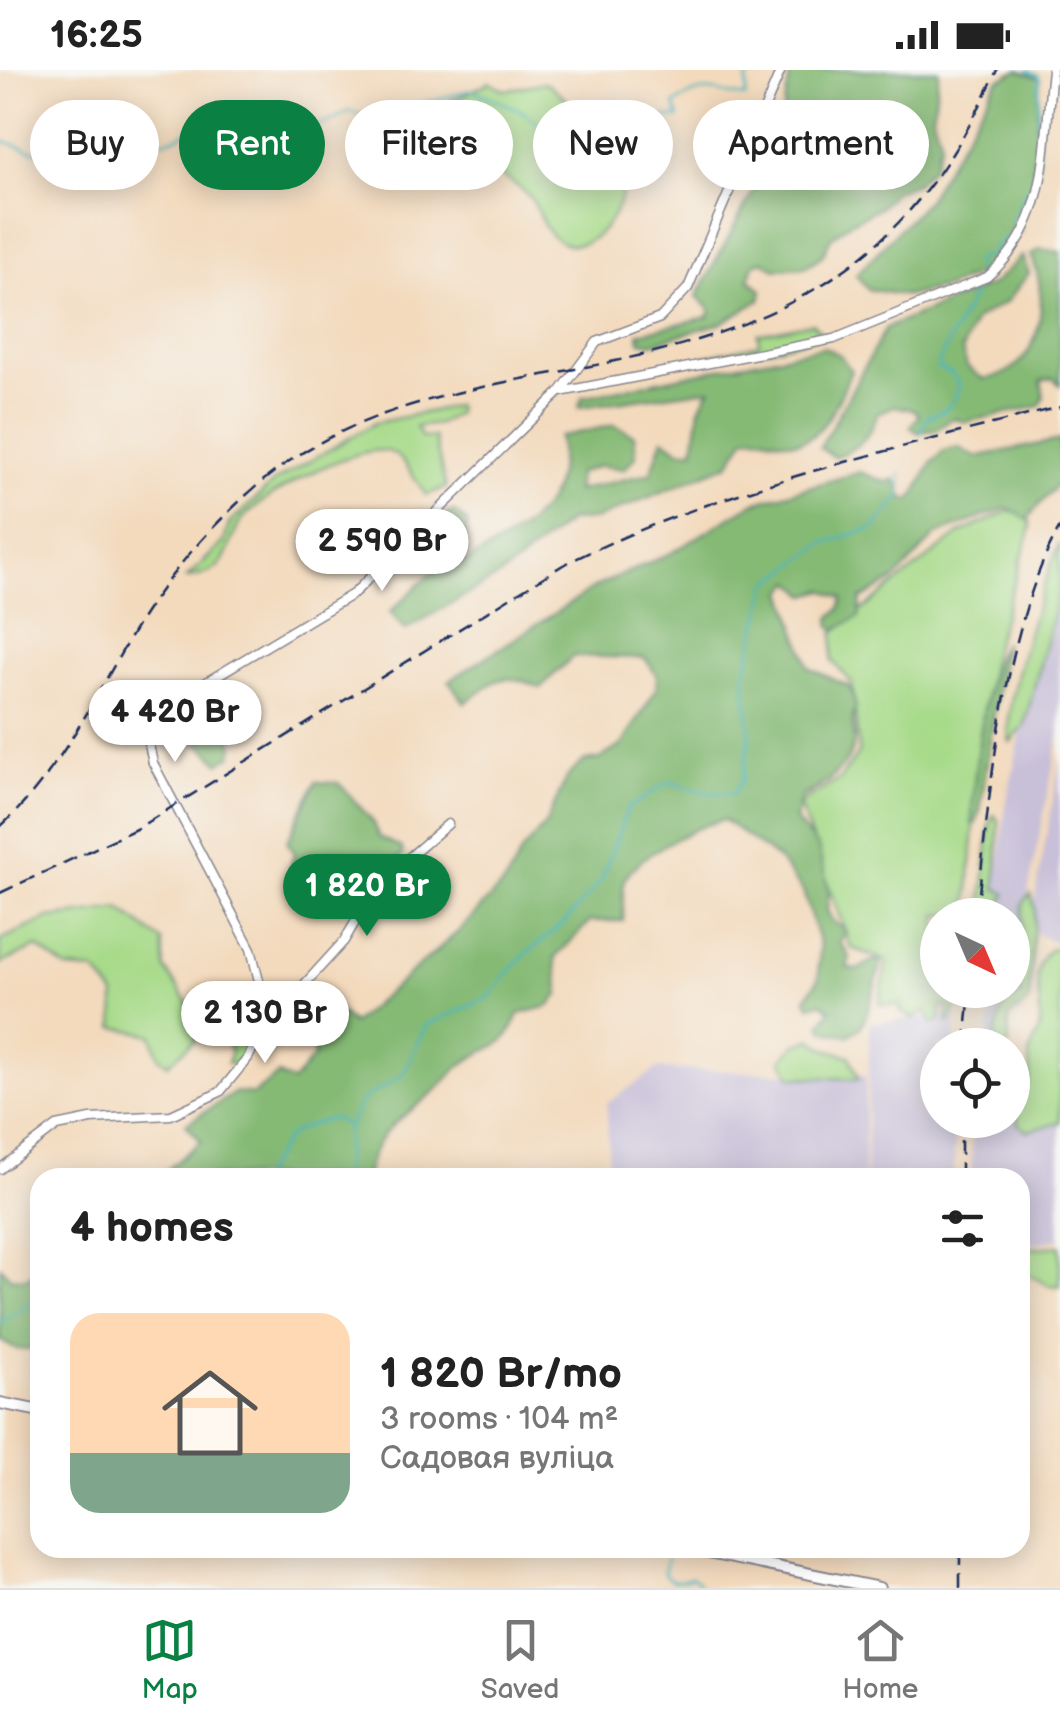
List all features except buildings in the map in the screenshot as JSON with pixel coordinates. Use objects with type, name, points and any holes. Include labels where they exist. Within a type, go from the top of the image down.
[{"type":"main road","points":[[0,1403],[30,1409]]},
{"type":"main road","points":[[731,1558],[879,1588]]},
{"type":"street","points":[[262,1031],[264,1000],[252,949],[176,806],[146,744],[146,731],[164,709],[353,594],[560,392],[597,342],[660,318],[688,288],[781,70]]},
{"type":"street","points":[[560,392],[834,339],[987,277],[1008,260],[1035,212],[1052,70]]},
{"type":"street","points":[[0,1169],[56,1126],[91,1119],[171,1115],[207,1102],[233,1078],[262,1031],[344,941],[377,886],[448,824]]},
{"type":"shaded area","points":[[1060,579],[1060,733],[1028,898],[995,898],[1006,804],[1036,660]]},
{"type":"shaded area","points":[[1060,760],[1060,944],[1037,935],[1032,914]]},
{"type":"shaded area","points":[[992,1008],[1004,1008],[1000,1028],[989,1028]]},
{"type":"shaded area","points":[[956,1014],[956,1028],[920,1028],[920,1138],[955,1138],[954,1168],[866,1168],[870,1023]]},
{"type":"shaded area","points":[[657,1069],[866,1075],[864,1168],[609,1168],[607,1103]]},
{"type":"shaded area","points":[[1030,1076],[1060,1091],[1060,1239],[1030,1244],[1030,1168],[971,1168],[972,1138],[1030,1138]]},
{"type":"green space","points":[[791,70],[939,70],[933,117],[941,142],[933,166],[929,170],[929,100],[785,100]]},
{"type":"green space","points":[[1019,70],[1040,79],[1032,193],[1014,216],[1008,246],[998,265],[948,287],[907,296],[868,289],[856,275],[927,200],[998,80]]},
{"type":"green space","points":[[490,82],[505,90],[546,82],[561,94],[567,100],[533,100],[533,190],[623,190],[604,229],[579,244],[564,243],[546,229],[529,196],[513,184],[513,100],[453,100]]},
{"type":"green space","points":[[754,190],[898,190],[880,207],[831,238],[822,256],[805,267],[775,269],[763,261],[754,264],[749,279],[762,290],[760,300],[721,323],[652,343],[640,341],[639,333],[708,317],[711,310],[697,296]]},
{"type":"green space","points":[[1040,249],[1060,252],[1060,385],[1053,378],[1041,381],[1044,397],[1040,406],[965,422],[953,418],[936,430],[917,432],[910,427],[919,416],[915,410],[894,406],[878,413],[866,436],[851,450],[834,457],[820,448],[886,328],[993,284],[1022,256],[1029,273],[1006,302],[975,320],[962,350],[967,367],[983,379],[1003,374],[1019,364],[1037,332],[1040,292],[1031,255]]},
{"type":"green space","points":[[812,323],[824,335],[770,349],[702,357],[759,344],[758,334]]},
{"type":"green space","points":[[823,347],[840,355],[851,371],[830,416],[814,434],[793,442],[746,437],[729,464],[596,519],[569,521],[503,574],[405,630],[390,612],[452,554],[438,520],[453,511],[468,523],[462,564],[520,530],[547,502],[556,484],[559,437],[614,425],[634,435],[636,456],[624,469],[600,466],[578,473],[576,491],[651,473],[663,438],[680,450],[694,450],[700,408],[710,389],[579,407],[582,397]]},
{"type":"green space","points":[[456,406],[457,413],[439,424],[416,427],[422,438],[434,437],[446,488],[426,495],[407,466],[392,453],[379,450],[339,460],[257,506],[239,525],[222,562],[214,570],[187,578],[224,542],[229,524],[274,482],[375,423]]},
{"type":"green space","points":[[1060,440],[1060,481],[1027,519],[1006,508],[936,535],[894,580],[861,599],[859,617],[836,629],[831,627],[830,618],[840,609],[843,598],[824,590],[807,595],[793,581],[784,591],[809,668],[850,687],[856,707],[850,755],[832,777],[802,796],[795,820],[818,847],[829,892],[827,910],[832,920],[846,931],[840,943],[850,957],[847,968],[857,970],[874,960],[882,961],[860,1028],[848,1036],[825,1031],[821,1024],[831,1010],[822,1003],[810,1005],[806,998],[818,980],[820,945],[803,891],[778,859],[724,820],[669,842],[641,861],[625,880],[623,921],[590,921],[555,958],[560,993],[550,1006],[519,1014],[503,1041],[460,1066],[392,1126],[383,1135],[369,1168],[170,1168],[201,1141],[186,1124],[236,1092],[253,1095],[278,1075],[293,1082],[314,1056],[310,1016],[315,999],[324,998],[352,1024],[458,932],[506,881],[523,850],[545,825],[568,776],[584,761],[599,759],[622,745],[656,690],[657,676],[645,658],[573,656],[540,688],[517,679],[500,680],[465,703],[449,681],[597,586],[673,552],[754,503],[860,472],[886,482],[895,479],[904,499],[912,499],[932,463],[944,451],[958,447],[975,457]]},
{"type":"green space","points":[[1009,511],[1028,512],[1031,528],[994,648],[983,714],[968,898],[920,898],[920,1008],[942,1008],[939,1021],[932,1024],[926,1010],[914,1019],[900,1011],[901,1005],[879,1004],[887,961],[851,948],[799,804],[840,779],[859,752],[852,683],[832,660],[834,632],[959,534]]},
{"type":"green space","points":[[1060,543],[1059,591],[1024,727],[1010,742],[1011,702],[1017,674]]},
{"type":"green space","points":[[1004,644],[980,811],[972,824],[986,700]]},
{"type":"green space","points":[[249,694],[260,705],[257,715],[239,722],[230,735],[234,746],[231,756],[220,763],[192,737],[225,707]]},
{"type":"green space","points":[[316,782],[339,783],[373,822],[379,837],[402,848],[403,854],[388,868],[377,857],[365,867],[363,877],[340,857],[301,874],[291,868],[294,852],[287,842]]},
{"type":"green space","points":[[994,815],[999,821],[996,888],[1006,894],[1004,898],[983,898],[990,822]]},
{"type":"green space","points":[[1031,894],[1035,909],[1030,985],[1030,898]]},
{"type":"green space","points":[[120,909],[162,941],[165,969],[206,1030],[168,1064],[159,1057],[152,1035],[114,1027],[115,995],[95,971],[67,969],[37,947],[0,964],[0,940],[49,918]]},
{"type":"green space","points":[[1052,948],[1060,949],[1060,1122],[1030,1130],[1030,1052],[1040,1025],[1037,984],[1044,955]]},
{"type":"green space","points":[[249,1008],[258,1010],[249,1024],[254,1034],[235,1065],[227,1063],[231,1052],[224,1035],[228,1017]]},
{"type":"green space","points":[[948,1008],[956,1008],[951,1021],[947,1022]]},
{"type":"green space","points":[[1002,1008],[1020,1008],[1010,1016],[1009,1028],[997,1028]]},
{"type":"green space","points":[[811,1039],[826,1049],[850,1056],[859,1079],[792,1077],[782,1060],[795,1045]]},
{"type":"green space","points":[[1060,1246],[1060,1286],[1048,1285],[1030,1275],[1030,1248]]},
{"type":"green space","points":[[0,1266],[10,1277],[30,1275],[30,1349],[19,1349],[0,1340]]},
{"type":"waterway","points":[[0,140],[50,156],[66,153],[86,167],[103,159],[117,160],[149,140],[172,139],[212,118],[232,119],[266,133],[286,134],[320,125],[348,111],[375,119],[376,107],[404,108],[472,90],[516,108],[566,140],[604,147],[610,137],[622,140],[626,132],[645,125],[656,129],[665,117],[679,118],[674,105],[695,93],[710,91],[746,97],[747,79],[760,70]]},
{"type":"waterway","points":[[792,74],[801,70]]},
{"type":"waterway","points":[[1021,233],[1012,220],[1038,169],[1039,76],[1028,71]]},
{"type":"waterway","points":[[977,272],[975,260],[985,256],[996,262],[999,257],[992,249],[1004,238],[1015,237]]},
{"type":"waterway","points":[[919,435],[928,416],[949,406],[958,391],[959,385],[951,373],[938,368],[939,361],[974,293]]},
{"type":"waterway","points":[[344,1168],[348,1127],[362,1100],[403,1075],[426,1025],[488,998],[519,960],[565,922],[601,881],[628,808],[669,782],[707,793],[734,793],[743,778],[750,737],[745,675],[768,584],[824,543],[874,528],[901,496],[901,474]]},
{"type":"waterway","points":[[267,1168],[287,1138],[302,1128],[334,1118],[348,1127]]},
{"type":"waterway","points":[[0,1323],[30,1304]]},
{"type":"waterway","points":[[667,1559],[664,1573],[670,1580],[692,1577],[698,1581],[698,1588]]},
{"type":"railway","points":[[0,827],[57,761],[145,613],[174,573],[223,517],[259,484],[294,458],[369,420],[450,395],[648,353],[715,334],[775,310],[830,280],[878,242],[922,195],[962,138],[997,70]]},
{"type":"railway","points":[[0,893],[138,828],[563,565],[683,513],[745,492],[870,455],[1060,407]]},
{"type":"railway","points":[[979,898],[993,769],[1012,664],[1041,568],[1060,527]]},
{"type":"railway","points":[[967,1028],[968,1008]]},
{"type":"railway","points":[[961,1138],[961,1168]]},
{"type":"railway","points":[[960,1558],[960,1588]]}]
